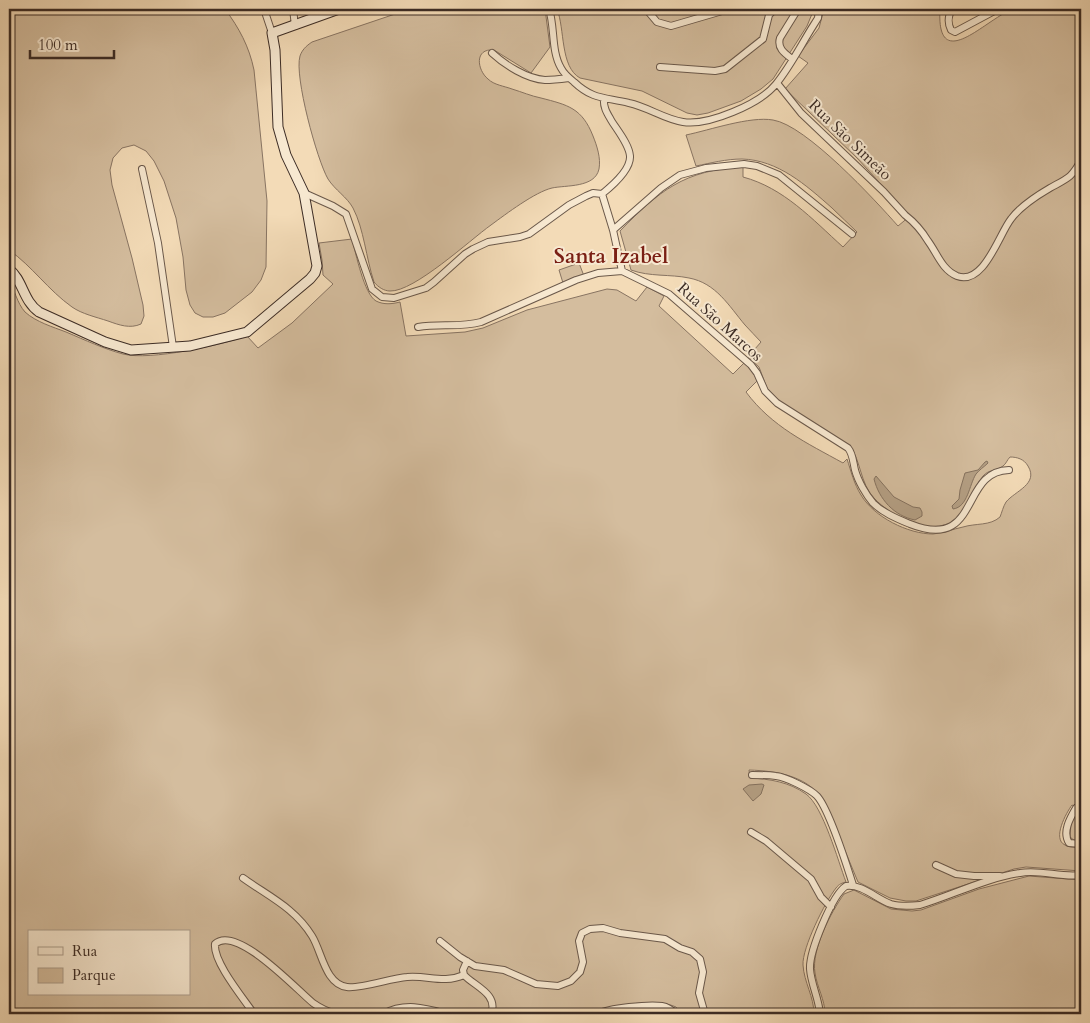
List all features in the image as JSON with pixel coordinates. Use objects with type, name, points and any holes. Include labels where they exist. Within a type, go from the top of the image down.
[{"type":"street","points":[[9,269],[15,276],[30,304],[39,312],[105,342],[132,350],[215,341],[247,332],[310,279],[316,271],[318,263],[304,193],[286,155],[278,127],[275,50],[264,9]]},
{"type":"street","points":[[293,9],[295,26]]},
{"type":"street","points":[[272,34],[340,9]]},
{"type":"street","points":[[546,80],[558,76],[560,72],[550,9]]},
{"type":"street","points":[[646,9],[657,22],[671,26],[729,9]]},
{"type":"street","points":[[660,67],[715,71],[725,69],[762,39],[769,15],[775,9]]},
{"type":"street","points":[[792,59],[782,51],[779,40],[798,9]]},
{"type":"street","points":[[559,65],[569,78],[591,95],[640,105],[670,119],[692,122],[711,119],[746,105],[767,92],[777,83],[814,26],[819,9]]},
{"type":"street","points":[[952,9],[948,23],[951,30],[955,32],[998,9]]},
{"type":"street","points":[[492,53],[512,67],[530,76],[546,80],[569,78]]},
{"type":"street","name":"Rua São Simeão","points":[[777,83],[801,113],[913,221],[946,269],[953,274],[965,278],[983,265],[990,256],[1011,218],[1045,190],[1066,179],[1075,171],[1081,160]]},
{"type":"street","points":[[304,193],[346,214],[372,289],[378,295],[390,298],[402,297],[430,285],[473,249],[492,241],[529,234],[569,205],[593,193],[602,194],[621,176],[630,158],[626,146],[604,108],[604,98]]},
{"type":"street","points":[[613,230],[661,188],[680,175],[706,168],[744,164],[757,166],[779,175],[852,234]]},
{"type":"street","points":[[142,169],[158,243],[173,347]]},
{"type":"street","points":[[418,327],[440,324],[461,326],[476,323],[576,280],[598,273],[622,271],[613,230],[602,194]]},
{"type":"street","name":"Rua São Marcos","points":[[622,271],[669,294],[751,366],[757,373],[765,391],[777,404],[848,448],[851,452],[857,476],[872,502],[897,518],[928,529],[939,529],[953,525],[964,516],[979,486],[986,478],[998,471],[1009,470]]},
{"type":"street","points":[[752,775],[770,775],[784,778],[810,791],[818,798],[836,838],[853,885]]},
{"type":"street","points":[[1076,808],[1071,816],[1066,836],[1069,843],[1081,844]]},
{"type":"street","points":[[751,832],[811,879],[821,897],[831,908]]},
{"type":"street","points":[[936,865],[956,874],[974,876],[1004,876],[1031,872],[1081,875]]},
{"type":"street","points":[[820,1014],[811,974],[810,961],[812,950],[831,908],[843,888],[853,885],[892,904],[920,905],[1004,876]]},
{"type":"street","points":[[243,878],[276,899],[305,925],[328,971],[342,986],[353,987],[408,977],[449,980],[464,975]]},
{"type":"street","points":[[440,941],[467,961],[480,967],[504,970],[536,984],[558,986],[570,981],[580,972],[583,962],[579,941],[580,936],[586,930],[599,927],[620,933],[665,939],[680,948],[696,954],[700,959],[703,967],[699,993],[705,1014]]},
{"type":"street","points":[[254,1014],[222,967],[214,951],[214,944],[218,941],[229,939],[238,944],[272,966],[311,1002],[324,1010],[337,1014]]},
{"type":"street","points":[[464,975],[464,967],[467,961]]},
{"type":"street","points":[[464,975],[482,988],[488,996],[492,1007],[491,1014]]},
{"type":"street","points":[[382,1014],[396,1008],[410,1006],[447,1014]]},
{"type":"street","points":[[598,1014],[611,1010],[662,1006],[671,1009],[676,1014]]},
{"type":"green space","points":[[9,9],[225,9],[243,38],[254,70],[267,201],[266,267],[261,280],[252,292],[225,313],[213,317],[203,317],[195,313],[190,305],[186,290],[183,257],[176,218],[164,181],[154,161],[146,151],[134,145],[122,148],[113,158],[110,170],[112,185],[143,305],[144,316],[141,324],[133,326],[120,325],[76,309],[55,293],[9,250],[9,70],[11,47]]},
{"type":"green space","points":[[410,9],[516,9],[520,11],[522,9],[545,9],[550,47],[531,73],[494,50],[483,52],[480,56],[481,70],[490,81],[496,84],[559,103],[579,114],[584,119],[593,136],[598,152],[599,169],[592,180],[586,183],[552,188],[537,194],[497,220],[427,275],[400,289],[390,291],[377,286],[374,282],[357,216],[350,204],[328,179],[323,169],[303,99],[299,66],[302,52],[312,42]]},
{"type":"green space","points":[[557,9],[814,9],[807,26],[773,79],[741,101],[697,115],[687,113],[642,91],[580,78],[574,73],[566,57]]},
{"type":"green space","points":[[824,9],[940,9],[941,29],[947,39],[956,41],[967,37],[1005,13],[1015,9],[1081,9],[1081,841],[1075,841],[1070,837],[1071,823],[1078,808],[1072,805],[1061,826],[1060,837],[1061,842],[1067,846],[1081,847],[1081,871],[1026,867],[1014,869],[916,901],[890,898],[858,882],[826,805],[812,787],[803,781],[782,774],[749,770],[750,778],[772,780],[786,784],[800,790],[812,800],[824,822],[846,882],[837,887],[831,895],[815,925],[806,948],[803,965],[814,1014],[681,1014],[676,1007],[668,1004],[645,1003],[621,1005],[590,1014],[9,1014],[9,278],[22,308],[34,319],[109,350],[135,356],[185,351],[247,336],[258,348],[292,323],[333,284],[323,275],[319,243],[352,239],[361,273],[372,297],[382,303],[400,302],[406,336],[465,332],[483,328],[527,310],[607,289],[617,290],[636,301],[647,287],[664,296],[659,306],[733,374],[745,362],[757,381],[746,392],[767,415],[791,433],[843,463],[847,459],[861,495],[883,517],[892,523],[913,531],[933,534],[992,522],[1000,517],[1006,502],[1024,487],[1030,478],[1031,472],[1022,460],[1010,457],[1003,466],[985,474],[963,512],[950,523],[939,526],[927,526],[903,519],[882,506],[869,492],[850,446],[785,406],[767,388],[759,367],[748,357],[761,342],[721,296],[707,285],[689,278],[645,274],[631,270],[620,231],[647,205],[674,185],[688,178],[722,169],[743,167],[743,177],[772,189],[797,206],[843,247],[857,232],[802,183],[791,175],[768,164],[755,160],[736,159],[696,166],[686,135],[742,122],[764,119],[787,125],[803,135],[839,165],[898,226],[910,216],[857,158],[785,89],[808,63],[798,56],[819,28]]},
{"type":"green space","points":[[579,263],[584,276],[563,283],[559,270]]},
{"type":"green space","points":[[1029,876],[1081,880],[1081,1014],[825,1014],[815,973],[816,953],[828,921],[844,894],[854,890],[891,909],[912,911],[921,910],[979,889]]},
{"type":"green space","points":[[660,1010],[671,1014],[610,1014]]},
{"type":"shaded area","points":[[987,461],[988,463],[976,474],[965,500],[953,509],[952,506],[959,499],[965,473],[978,470]]},
{"type":"shaded area","points":[[876,476],[894,497],[913,507],[920,508],[922,516],[915,520],[894,511],[884,500],[876,486],[874,479]]},
{"type":"shaded area","points":[[749,785],[764,785],[761,794],[753,801],[743,789]]},
{"type":"district","name":"Santa Izabel","points":[[611,256]]}]
